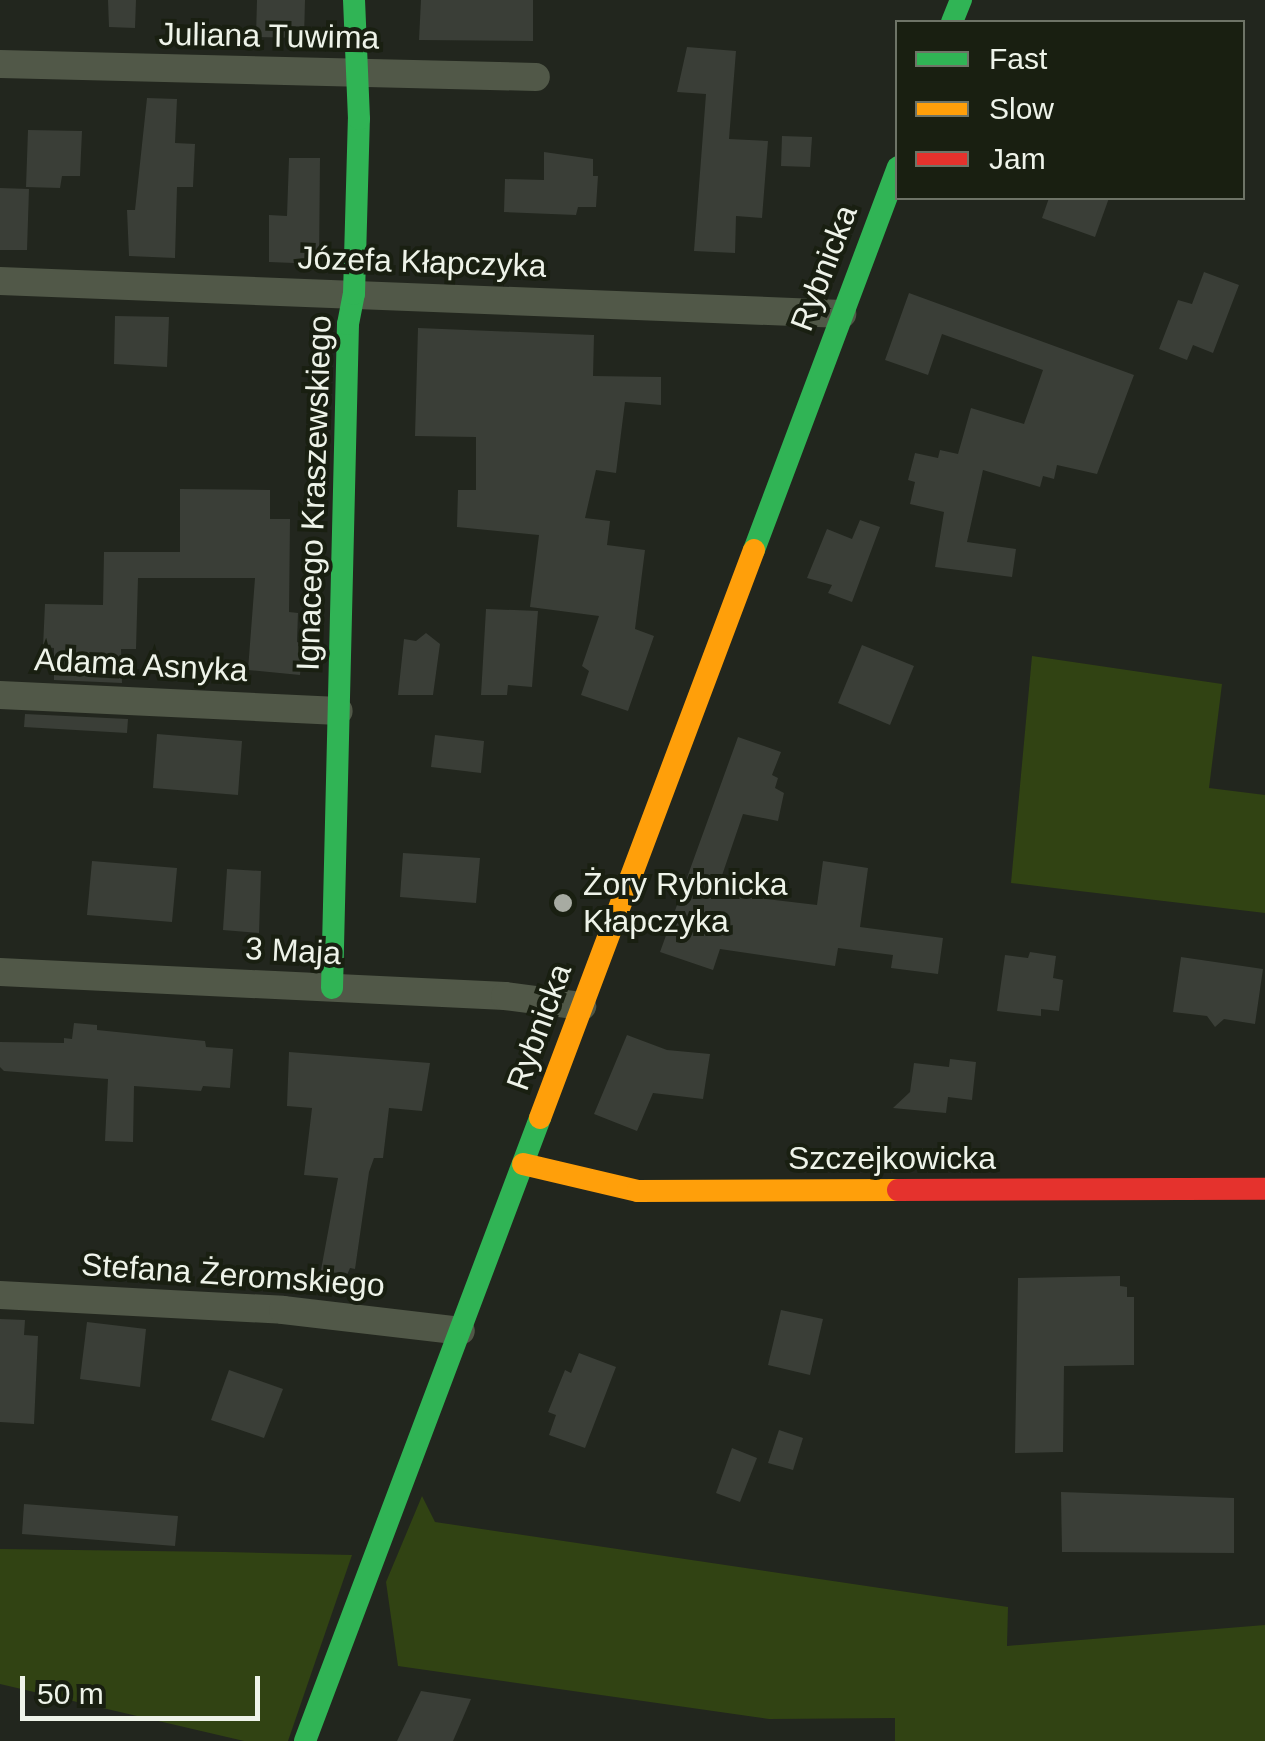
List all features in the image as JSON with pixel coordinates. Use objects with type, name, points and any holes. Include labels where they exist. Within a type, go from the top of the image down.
[{"type":"street","name":"Ignacego Kraszewskiego","points":[[332,988],[348,324],[354,294],[359,119],[354,73],[354,0]]},
{"type":"street","name":"Juliana Tuwima","points":[[0,64],[536,77]]},
{"type":"street","name":"Rybnicka","points":[[304,1741],[895,175]]},
{"type":"street","name":"Józefa Kłapczyka","points":[[0,281],[842,314]]},
{"type":"street","name":"Adama Asnyka","points":[[0,695],[339,711]]},
{"type":"street","name":"3 Maja","points":[[0,972],[505,996],[582,1006]]},
{"type":"street","name":"Szczejkowicka","points":[[523,1164],[638,1190],[1265,1189]]},
{"type":"street","name":"Stefana Żeromskiego","points":[[0,1295],[284,1310],[461,1330]]},
{"type":"green space","points":[[1032,656],[1222,684],[1209,788],[1265,795],[1265,913],[1011,883]]},
{"type":"green space","points":[[422,1496],[435,1522],[1008,1607],[1007,1646],[1265,1625],[1265,1741],[895,1741],[895,1718],[769,1719],[398,1666],[386,1582]]},
{"type":"green space","points":[[0,1549],[352,1555],[288,1741],[244,1741],[0,1684]]},
{"type":"building","points":[[108,0],[136,0],[135,28],[109,27]]},
{"type":"building","points":[[257,0],[305,0],[304,38],[256,37]]},
{"type":"building","points":[[421,0],[533,0],[533,41],[419,40]]},
{"type":"building","points":[[687,47],[736,51],[729,139],[768,141],[762,218],[736,216],[735,253],[694,251],[706,94],[677,92]]},
{"type":"building","points":[[147,98],[177,99],[175,143],[195,144],[193,187],[177,187],[175,258],[129,256],[127,210],[135,210]]},
{"type":"building","points":[[28,130],[82,131],[80,176],[62,176],[60,188],[26,187]]},
{"type":"building","points":[[782,136],[812,137],[810,167],[781,166]]},
{"type":"building","points":[[544,152],[593,159],[593,176],[598,176],[596,207],[578,207],[576,215],[504,212],[505,179],[544,180]]},
{"type":"building","points":[[289,158],[320,158],[319,264],[269,262],[269,215],[287,216]]},
{"type":"building","points":[[0,188],[29,189],[27,250],[0,250]]},
{"type":"building","points":[[1048,200],[1108,200],[1095,237],[1042,218]]},
{"type":"building","points":[[1204,272],[1239,285],[1213,353],[1193,345],[1187,360],[1159,349],[1178,300],[1192,304]]},
{"type":"building","points":[[909,293],[1134,375],[1097,474],[1057,465],[1054,479],[1043,476],[1040,487],[983,470],[967,542],[1016,549],[1012,577],[935,567],[944,512],[910,504],[915,482],[908,480],[915,453],[938,458],[940,450],[958,454],[971,408],[1024,424],[1043,370],[942,334],[928,375],[885,360]]},
{"type":"building","points":[[115,316],[169,317],[167,367],[114,364]]},
{"type":"building","points":[[418,328],[594,335],[593,376],[661,377],[661,405],[625,402],[616,473],[596,470],[585,518],[610,521],[607,545],[645,550],[635,629],[654,636],[628,711],[581,695],[589,671],[582,666],[599,616],[530,607],[539,535],[457,527],[458,490],[476,490],[476,437],[415,436]]},
{"type":"building","points":[[180,489],[270,490],[270,519],[290,519],[289,612],[298,613],[297,642],[303,644],[300,675],[248,670],[255,578],[138,578],[136,649],[121,649],[122,683],[54,680],[54,648],[43,647],[45,604],[103,605],[104,552],[180,552]]},
{"type":"building","points":[[860,520],[880,527],[852,602],[828,593],[832,585],[807,578],[827,529],[852,539]]},
{"type":"building","points":[[486,609],[538,611],[532,687],[508,685],[507,695],[481,695]]},
{"type":"building","points":[[426,633],[440,644],[433,695],[398,695],[404,639],[416,641]]},
{"type":"building","points":[[862,645],[914,666],[890,725],[838,703]]},
{"type":"building","points":[[25,714],[128,719],[127,733],[24,727]]},
{"type":"building","points":[[157,734],[242,741],[238,795],[153,788]]},
{"type":"building","points":[[435,735],[484,741],[481,773],[431,767]]},
{"type":"building","points":[[738,737],[781,752],[772,775],[778,778],[775,788],[784,793],[778,821],[743,814],[716,893],[817,905],[823,861],[868,868],[860,927],[943,938],[938,974],[891,968],[893,955],[838,948],[835,966],[720,949],[713,970],[660,952]]},
{"type":"building","points":[[403,853],[480,858],[476,903],[400,897]]},
{"type":"building","points":[[92,861],[177,868],[172,922],[87,915]]},
{"type":"building","points":[[227,869],[261,871],[259,933],[223,930]]},
{"type":"building","points":[[1030,952],[1056,956],[1053,978],[1063,980],[1059,1011],[1041,1009],[1041,1016],[997,1011],[1005,955],[1028,958]]},
{"type":"building","points":[[1181,957],[1263,969],[1255,1024],[1224,1019],[1215,1027],[1207,1016],[1173,1012]]},
{"type":"building","points":[[74,1023],[97,1025],[97,1030],[205,1041],[206,1047],[233,1049],[230,1088],[203,1086],[201,1091],[134,1086],[133,1142],[105,1141],[108,1079],[4,1071],[0,1067],[0,1042],[64,1043],[64,1038],[72,1039]]},
{"type":"building","points":[[627,1035],[667,1050],[710,1054],[703,1099],[653,1093],[637,1131],[594,1114]]},
{"type":"building","points":[[289,1052],[430,1063],[422,1111],[389,1108],[383,1158],[374,1158],[369,1172],[355,1269],[350,1268],[347,1275],[321,1270],[338,1178],[304,1175],[312,1108],[287,1106]]},
{"type":"building","points":[[950,1059],[976,1062],[972,1100],[948,1097],[946,1113],[893,1108],[910,1092],[914,1063],[949,1067]]},
{"type":"building","points":[[1120,1276],[1120,1286],[1127,1287],[1127,1297],[1134,1297],[1134,1365],[1064,1366],[1063,1452],[1015,1453],[1018,1278]]},
{"type":"building","points":[[781,1310],[823,1319],[810,1375],[768,1365]]},
{"type":"building","points":[[0,1319],[25,1320],[24,1335],[38,1336],[34,1424],[0,1422]]},
{"type":"building","points":[[87,1322],[146,1329],[140,1387],[80,1379]]},
{"type":"building","points":[[579,1353],[616,1367],[585,1448],[549,1435],[556,1415],[548,1412],[565,1370],[571,1373]]},
{"type":"building","points":[[229,1370],[283,1389],[264,1438],[211,1420]]},
{"type":"building","points":[[779,1430],[803,1438],[793,1470],[768,1463]]},
{"type":"building","points":[[732,1448],[757,1458],[740,1502],[716,1493]]},
{"type":"building","points":[[1061,1492],[1234,1498],[1234,1553],[1062,1552]]},
{"type":"building","points":[[24,1504],[178,1516],[175,1546],[22,1534]]},
{"type":"building","points":[[421,1691],[471,1699],[453,1741],[397,1741]]},
{"type":"traffic: fast","points":[[332,988],[348,324],[354,294],[359,119],[354,0]]},
{"type":"traffic: fast","points":[[953,20],[961,0]]},
{"type":"traffic: fast","points":[[754,550],[895,175]]},
{"type":"traffic: fast","points":[[305,1741],[540,1118]]},
{"type":"traffic: slow","points":[[540,1118],[754,550]]},
{"type":"traffic: slow","points":[[523,1164],[638,1191],[898,1190]]},
{"type":"traffic: jam","points":[[898,1190],[1265,1189]]},
{"type":"place","name":"Żory Rybnicka Kłapczyka","points":[[563,903]]}]
